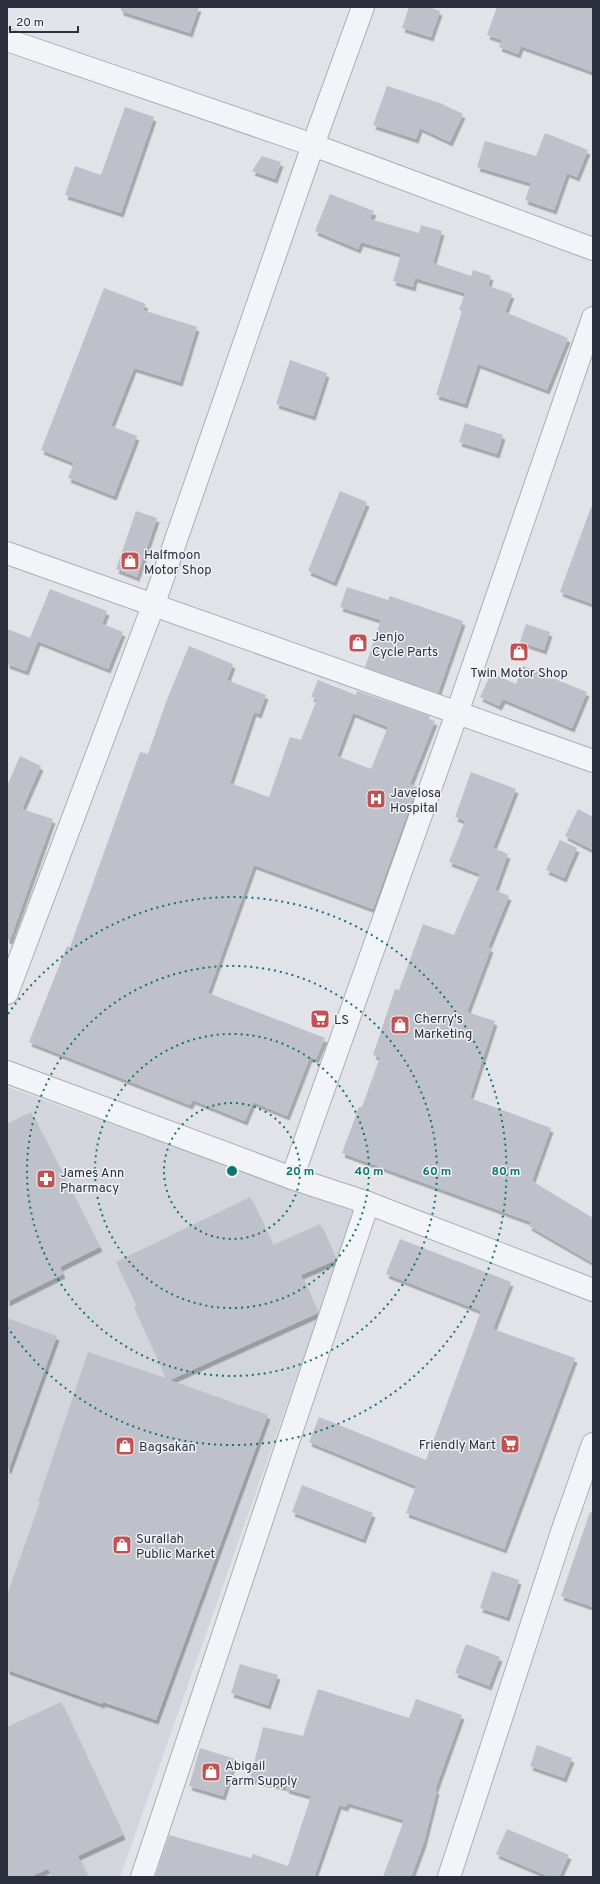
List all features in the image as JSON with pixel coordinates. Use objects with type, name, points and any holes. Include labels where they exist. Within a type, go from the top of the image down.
[{"type":"street","points":[[7,993],[153,606],[313,145],[364,7]]},
{"type":"street","points":[[7,40],[313,145],[593,249]]},
{"type":"street","points":[[292,1178],[457,713],[593,318]]},
{"type":"street","points":[[7,553],[593,762]]},
{"type":"street","points":[[7,1072],[292,1178],[368,1203],[593,1290]]},
{"type":"street","points":[[142,1877],[368,1203]]},
{"type":"street","points":[[450,1877],[562,1532],[593,1444]]},
{"type":"shaded area","name":"Surallah Public Market","points":[[7,1087],[355,1212],[120,1877],[7,1877]]},
{"type":"building","points":[[121,7],[199,7],[190,33],[121,11]]},
{"type":"building","points":[[409,7],[429,7],[440,11],[431,37],[402,28]]},
{"type":"building","points":[[497,7],[593,7],[593,72],[521,46],[518,54],[499,47],[502,40],[487,35]]},
{"type":"building","points":[[387,86],[440,103],[463,114],[450,142],[420,128],[416,139],[373,125]]},
{"type":"building","points":[[125,107],[154,117],[121,213],[65,195],[75,166],[101,175]]},
{"type":"building","points":[[545,133],[588,150],[577,177],[567,173],[554,210],[525,200],[531,183],[477,167],[485,141],[536,156]]},
{"type":"building","points":[[262,156],[281,162],[275,179],[252,171]]},
{"type":"building","points":[[330,194],[374,211],[370,219],[419,233],[421,225],[442,231],[433,263],[471,276],[473,270],[491,276],[488,286],[512,294],[505,312],[568,338],[547,390],[478,364],[465,404],[436,395],[462,311],[459,310],[465,293],[415,278],[413,287],[393,281],[401,254],[361,242],[358,249],[315,231]]},
{"type":"building","points":[[104,288],[146,304],[143,310],[197,327],[180,382],[134,368],[111,426],[137,436],[114,496],[68,478],[74,463],[41,450]]},
{"type":"building","points":[[290,360],[327,373],[313,416],[276,404]]},
{"type":"building","points":[[465,423],[503,435],[497,454],[459,442]]},
{"type":"building","points":[[340,491],[367,502],[334,582],[308,571]]},
{"type":"building","points":[[591,507],[593,507],[593,604],[560,592]]},
{"type":"building","points":[[136,511],[157,518],[137,577],[116,569]]},
{"type":"building","points":[[347,587],[388,600],[390,596],[463,621],[438,693],[365,667],[381,620],[340,607]]},
{"type":"building","points":[[50,589],[107,611],[102,624],[123,632],[108,669],[30,638]]},
{"type":"building","points":[[526,624],[550,632],[544,650],[520,642]]},
{"type":"building","points":[[7,629],[38,641],[26,671],[7,664]]},
{"type":"building","points":[[189,646],[233,664],[227,680],[266,695],[259,714],[254,712],[230,783],[269,797],[290,737],[301,740],[317,699],[311,697],[318,680],[356,695],[357,691],[430,716],[429,719],[435,721],[410,784],[417,787],[373,909],[254,865],[208,993],[325,1038],[316,1059],[310,1057],[287,1116],[253,1102],[245,1121],[193,1100],[190,1105],[29,1042],[67,946],[70,947],[140,752],[148,754],[166,702]],"holes":[[[353,713],[388,727],[371,769],[337,756]]]},
{"type":"building","points":[[523,666],[587,692],[572,728],[503,699],[499,706],[480,697],[491,673],[516,684]]},
{"type":"building","points":[[20,756],[41,766],[22,809],[53,819],[10,940],[7,939],[7,786]]},
{"type":"building","points":[[471,772],[516,789],[493,848],[508,854],[495,890],[509,896],[488,947],[491,948],[467,1012],[495,1021],[470,1098],[551,1128],[532,1181],[593,1218],[593,1263],[529,1226],[531,1222],[342,1153],[359,1107],[362,1107],[380,1057],[373,1055],[395,989],[399,990],[423,924],[454,935],[480,874],[449,862],[465,821],[455,817]]},
{"type":"building","points":[[578,809],[593,817],[593,850],[565,836]]},
{"type":"building","points":[[560,840],[577,848],[564,878],[546,870]]},
{"type":"building","points":[[31,1112],[100,1247],[60,1267],[63,1274],[7,1302],[7,1124]]},
{"type":"building","points":[[250,1197],[273,1245],[320,1224],[336,1260],[301,1275],[318,1313],[170,1380],[268,1415],[156,1720],[103,1702],[102,1704],[7,1670],[7,1595],[40,1502],[38,1501],[88,1352],[166,1378],[134,1307],[137,1306],[116,1262]]},
{"type":"building","points":[[400,1239],[511,1282],[493,1329],[575,1358],[504,1549],[406,1513],[416,1486],[309,1442],[319,1417],[426,1460],[481,1311],[386,1274]]},
{"type":"building","points":[[7,1318],[57,1336],[9,1469],[7,1469]]},
{"type":"building","points":[[302,1485],[373,1513],[363,1539],[292,1512]]},
{"type":"building","points":[[590,1512],[593,1513],[593,1607],[561,1596]]},
{"type":"building","points":[[492,1571],[519,1580],[507,1617],[480,1608]]},
{"type":"building","points":[[466,1644],[500,1657],[489,1686],[455,1673]]},
{"type":"building","points":[[240,1664],[278,1675],[268,1705],[231,1693]]},
{"type":"building","points":[[318,1689],[409,1718],[416,1699],[462,1715],[435,1790],[437,1790],[424,1842],[411,1877],[383,1877],[404,1820],[348,1803],[345,1807],[339,1805],[314,1877],[155,1877],[169,1835],[251,1858],[253,1854],[288,1866],[311,1796],[286,1789],[287,1787],[250,1779],[263,1727],[303,1736]]},
{"type":"building","points":[[61,1702],[123,1835],[78,1856],[88,1877],[52,1877],[48,1869],[30,1877],[7,1877],[7,1727]]},
{"type":"building","points":[[537,1745],[572,1758],[564,1778],[530,1766]]},
{"type":"building","points":[[200,1748],[235,1759],[223,1796],[189,1786]]},
{"type":"building","points":[[507,1829],[569,1855],[559,1877],[550,1877],[496,1854]]},
{"type":"place","name":"Halfmoon Motor Shop","points":[[130,561]]},
{"type":"place","name":"Jenjo Cycle Parts","points":[[358,643]]},
{"type":"place","name":"Twin Motor Shop","points":[[519,652]]},
{"type":"place","name":"Javelosa Hospital","points":[[376,799]]},
{"type":"place","name":"LS","points":[[320,1019]]},
{"type":"place","name":"Cherry's Marketing","points":[[400,1025]]},
{"type":"place","name":"James Ann Pharmacy","points":[[46,1179]]},
{"type":"place","name":"Friendly Mart","points":[[510,1444]]},
{"type":"place","name":"Bagsakan","points":[[125,1446]]},
{"type":"place","name":"Surallah Public Market","points":[[122,1545]]},
{"type":"place","name":"Abigail Farm Supply","points":[[211,1772]]}]
